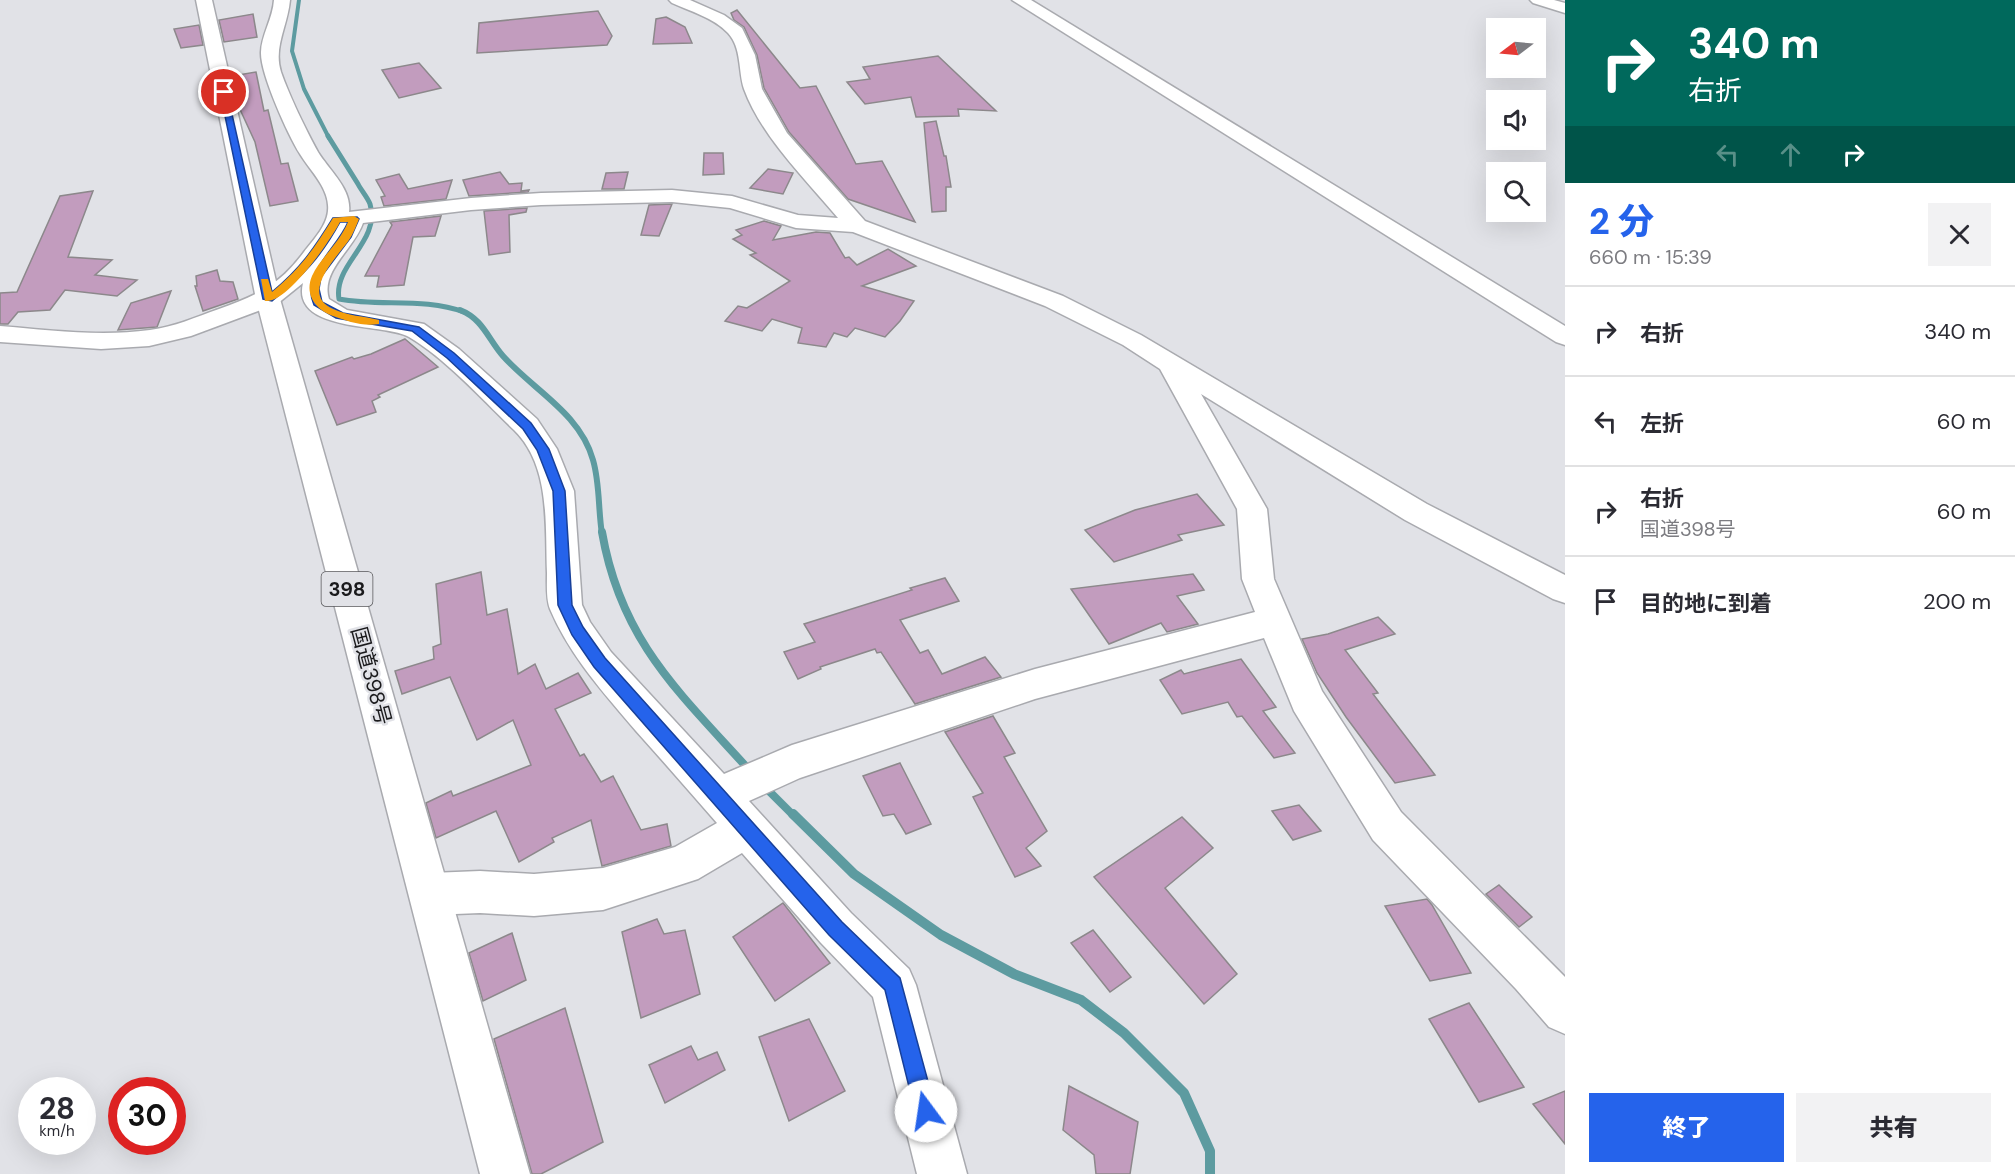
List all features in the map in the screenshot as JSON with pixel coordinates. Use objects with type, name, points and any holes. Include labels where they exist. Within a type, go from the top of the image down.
[{"type":"main road","name":"国道398号","points":[[204,0],[268,299],[505,1174]]},
{"type":"main road","points":[[282,0],[281,15],[269,51],[272,71],[308,151],[333,190],[339,205],[359,218]]},
{"type":"main road","points":[[677,0],[718,18],[736,31],[747,55],[753,89],[779,136],[857,226]]},
{"type":"main road","points":[[1020,0],[1565,337]]},
{"type":"main road","points":[[1538,0],[1565,8]]},
{"type":"main road","points":[[0,334],[101,341],[149,338],[182,331],[268,299],[298,275],[327,238],[359,218],[471,204],[541,199],[672,196],[732,202],[796,221],[857,226],[1054,300],[1132,340],[1416,512],[1565,590]]},
{"type":"main road","points":[[359,218],[317,276],[314,289],[318,303],[340,316],[415,329],[450,355],[527,426],[543,449],[559,491],[565,605],[577,631],[599,663],[735,803],[836,928],[893,985],[942,1174]]},
{"type":"main road","points":[[1170,363],[1252,509],[1258,579],[1307,700],[1387,826],[1532,973],[1565,1011]]},
{"type":"main road","points":[[431,894],[480,892],[534,895],[603,889],[683,865],[735,803],[775,770],[1035,684],[1275,621]]},
{"type":"building","points":[[737,10],[800,88],[816,86],[856,164],[882,161],[915,222],[848,199],[789,132],[764,88],[757,55],[744,27],[734,20],[731,13]]},
{"type":"building","points":[[598,11],[612,36],[607,45],[477,53],[479,23]]},
{"type":"building","points":[[253,14],[257,37],[224,42],[219,20]]},
{"type":"building","points":[[666,17],[685,27],[692,43],[653,44],[656,19]]},
{"type":"building","points":[[199,25],[203,45],[181,48],[174,29]]},
{"type":"building","points":[[938,56],[996,111],[958,109],[959,116],[916,117],[911,97],[865,104],[847,82],[870,79],[863,67]]},
{"type":"building","points":[[419,63],[441,88],[399,98],[382,70]]},
{"type":"building","points":[[256,72],[264,111],[268,110],[281,164],[288,163],[298,201],[270,206],[255,142],[238,105],[232,76]]},
{"type":"building","points":[[936,121],[944,156],[946,156],[951,187],[946,187],[946,211],[932,212],[924,123]]},
{"type":"building","points":[[704,153],[723,153],[724,174],[703,175]]},
{"type":"building","points":[[768,169],[793,173],[783,194],[750,188]]},
{"type":"building","points":[[500,172],[509,184],[522,183],[521,191],[529,190],[528,192],[469,196],[463,180]]},
{"type":"building","points":[[628,172],[624,189],[602,189],[606,173]]},
{"type":"building","points":[[399,174],[408,189],[452,180],[446,199],[384,206],[381,197],[385,196],[376,180]]},
{"type":"building","points":[[93,191],[68,257],[112,260],[95,275],[137,280],[117,296],[65,290],[50,310],[18,312],[8,324],[0,324],[0,293],[17,292],[60,196]]},
{"type":"building","points":[[672,204],[659,236],[641,235],[649,205]]},
{"type":"building","points":[[527,208],[526,212],[509,215],[510,252],[489,255],[484,211]]},
{"type":"building","points":[[441,216],[435,236],[413,237],[404,285],[377,287],[379,276],[365,276],[392,225],[390,222]]},
{"type":"building","points":[[764,221],[781,226],[773,240],[816,232],[830,233],[845,258],[849,257],[857,265],[888,249],[916,266],[862,286],[914,301],[885,337],[855,328],[847,337],[834,333],[826,347],[798,343],[802,328],[772,319],[762,331],[725,321],[738,306],[747,308],[790,281],[750,255],[756,253],[733,239],[742,235],[736,230]]},
{"type":"building","points":[[217,270],[220,281],[233,282],[238,299],[203,311],[195,286],[197,286],[196,276]]},
{"type":"building","points":[[171,291],[157,327],[118,330],[131,303]]},
{"type":"building","points":[[405,339],[438,367],[378,395],[380,397],[372,401],[376,412],[337,425],[315,371],[352,357],[354,359],[371,354]]},
{"type":"building","points":[[1197,494],[1224,525],[1178,535],[1182,540],[1114,562],[1085,530],[1135,510]]},
{"type":"building","points":[[481,572],[487,615],[507,609],[518,674],[535,664],[546,689],[578,673],[591,693],[555,709],[580,756],[584,754],[601,782],[613,776],[641,830],[667,824],[671,846],[602,866],[591,820],[552,838],[554,842],[519,862],[496,811],[436,838],[426,803],[451,791],[453,796],[531,765],[513,720],[477,740],[450,677],[402,694],[395,671],[434,659],[433,647],[441,644],[436,584]]},
{"type":"building","points":[[1193,574],[1204,590],[1177,596],[1198,624],[1167,632],[1161,623],[1109,644],[1071,589]]},
{"type":"building","points":[[945,578],[959,601],[900,620],[920,653],[928,650],[942,674],[985,657],[1001,677],[915,704],[881,652],[877,653],[875,649],[820,667],[821,669],[798,679],[784,652],[815,642],[804,624]]},
{"type":"building","points":[[1378,617],[1395,634],[1345,650],[1378,693],[1373,694],[1435,775],[1395,783],[1317,673],[1302,639],[1328,634]]},
{"type":"building","points":[[1241,659],[1276,707],[1263,711],[1295,753],[1274,758],[1242,716],[1237,717],[1228,702],[1182,714],[1160,680],[1181,670],[1184,674]]},
{"type":"building","points":[[993,716],[1015,753],[1004,757],[1047,831],[1026,848],[1041,866],[1015,877],[973,797],[983,793],[945,732]]},
{"type":"building","points":[[900,763],[931,824],[906,834],[894,814],[883,816],[863,776]]},
{"type":"building","points":[[1299,805],[1321,831],[1293,840],[1272,811]]},
{"type":"building","points":[[1182,817],[1213,848],[1165,888],[1237,974],[1204,1004],[1094,877]]},
{"type":"building","points":[[1499,885],[1532,917],[1519,927],[1486,894]]},
{"type":"building","points":[[1427,899],[1471,973],[1430,981],[1385,906]]},
{"type":"building","points":[[783,903],[830,963],[775,1001],[733,937]]},
{"type":"building","points":[[657,919],[664,934],[685,930],[700,994],[641,1018],[622,932]]},
{"type":"building","points":[[1093,930],[1131,977],[1110,992],[1071,943]]},
{"type":"building","points":[[512,933],[526,980],[483,1001],[469,953]]},
{"type":"building","points":[[1469,1003],[1524,1087],[1479,1102],[1429,1019]]},
{"type":"building","points":[[565,1008],[603,1142],[541,1174],[532,1174],[494,1039]]},
{"type":"building","points":[[809,1019],[845,1091],[789,1121],[759,1037]]},
{"type":"building","points":[[691,1046],[698,1060],[717,1052],[725,1070],[665,1103],[649,1065]]},
{"type":"building","points":[[1069,1086],[1138,1122],[1130,1174],[1096,1174],[1094,1155],[1063,1130]]},
{"type":"building","points":[[1565,1091],[1565,1144],[1533,1104]]},
{"type":"waterway","points":[[299,0],[292,51],[304,89],[329,138]]},
{"type":"waterway","points":[[328,136],[369,202],[372,218],[363,242],[343,275],[339,286],[339,299],[418,303],[449,307],[464,312]]},
{"type":"waterway","points":[[460,310],[464,312]]},
{"type":"waterway","points":[[464,312],[480,324],[503,356],[567,415],[587,443],[598,487],[602,534]]},
{"type":"waterway","points":[[602,532],[611,571],[623,605],[657,664],[700,717],[751,772]]},
{"type":"waterway","points":[[763,785],[794,816]]},
{"type":"waterway","points":[[793,814],[854,874],[941,935],[1014,974],[1081,1000],[1124,1033],[1184,1093],[1210,1151],[1210,1174]]},
{"type":"slow traffic","points":[[264,281],[268,299],[298,275],[327,238],[337,220],[354,219],[346,237],[317,276],[314,289],[318,303],[328,311],[356,320],[375,322]]},
{"type":"route","points":[[224,92],[268,299],[298,275],[327,238],[337,220],[354,219],[346,237],[317,276],[314,289],[318,303],[328,311],[340,316],[398,324],[415,329],[450,355],[527,426],[543,449],[559,491],[562,582],[565,605],[577,631],[599,663],[836,928],[893,985],[926,1111]]}]
